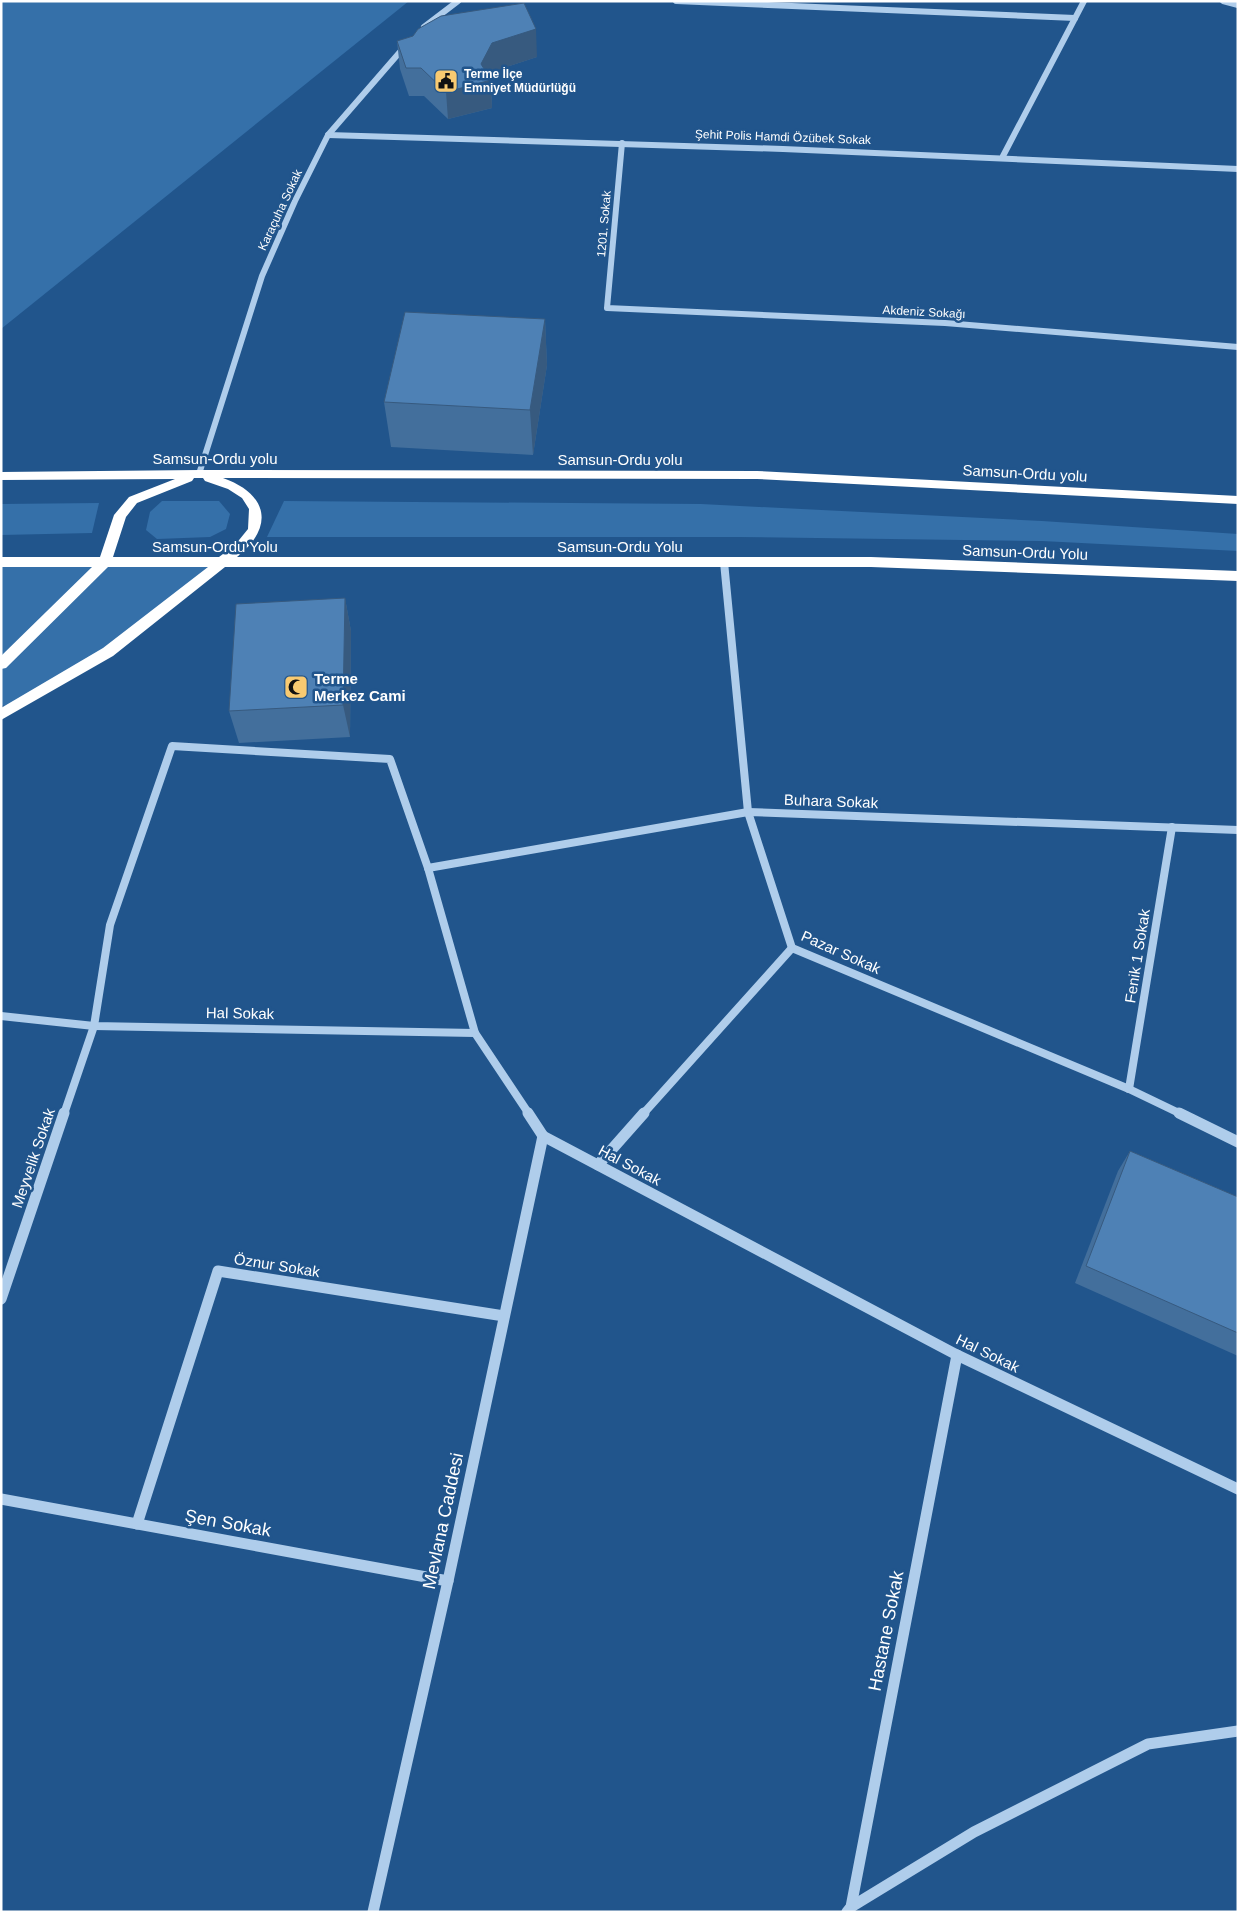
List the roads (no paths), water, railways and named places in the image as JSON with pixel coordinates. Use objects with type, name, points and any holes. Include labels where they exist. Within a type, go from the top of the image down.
[{"type":"highway","name":"Samsun-Ordu yolu","points":[[1,476],[199,474],[757,475],[1238,500]]},
{"type":"highway","points":[[1,664],[104,562],[120,515],[133,500],[199,474],[246,495],[255,510],[254,530],[240,548],[108,652],[1,715]]},
{"type":"highway","name":"Samsun-Ordu Yolu","points":[[1,562],[871,562],[1238,576]]},
{"type":"street","points":[[415,34],[458,1]]},
{"type":"street","points":[[676,1],[1075,18]]},
{"type":"street","points":[[1003,156],[1084,1]]},
{"type":"street","points":[[1223,1],[1238,5]]},
{"type":"street","name":"Karaçuha Sokak","points":[[199,474],[262,276],[328,135],[409,41]]},
{"type":"street","name":"Şehit Polis Hamdi Özübek Sokak","points":[[328,135],[1003,156],[1238,170]]},
{"type":"street","name":"1201. Sokak","points":[[607,308],[622,143]]},
{"type":"street","name":"Akdeniz Sokağı","points":[[607,308],[945,323],[1238,347]]},
{"type":"street","name":"Pazar Sokak","points":[[724,562],[748,812],[792,948],[1129,1089],[1238,1142]]},
{"type":"street","name":"Meyvelik Sokak","points":[[1,1300],[94,1026],[110,925],[172,746],[390,759],[428,868]]},
{"type":"street","name":"Buhara Sokak","points":[[428,868],[748,812],[1238,830]]},
{"type":"street","name":"Fenik 1 Sokak","points":[[1129,1089],[1172,827]]},
{"type":"street","points":[[428,868],[474,1033]]},
{"type":"street","points":[[598,1165],[792,948]]},
{"type":"street","name":"Hal Sokak","points":[[1,1016],[94,1026],[474,1033],[543,1136],[957,1355],[1238,1489]]},
{"type":"street","name":"Mevlana Caddesi","points":[[373,1912],[448,1581],[543,1136]]},
{"type":"street","name":"Öznur Sokak","points":[[137,1524],[218,1271],[504,1316]]},
{"type":"street","name":"Hastane Sokak","points":[[849,1909],[957,1355]]},
{"type":"street","name":"Şen Sokak","points":[[1,1499],[448,1581]]},
{"type":"street","points":[[849,1909],[974,1832],[1148,1744],[1238,1731]]},
{"type":"place","name":"Terme İlçe Emniyet Müdürlüğü","points":[[446,81]]},
{"type":"place","name":"Terme Merkez Cami","points":[[296,687]]}]
